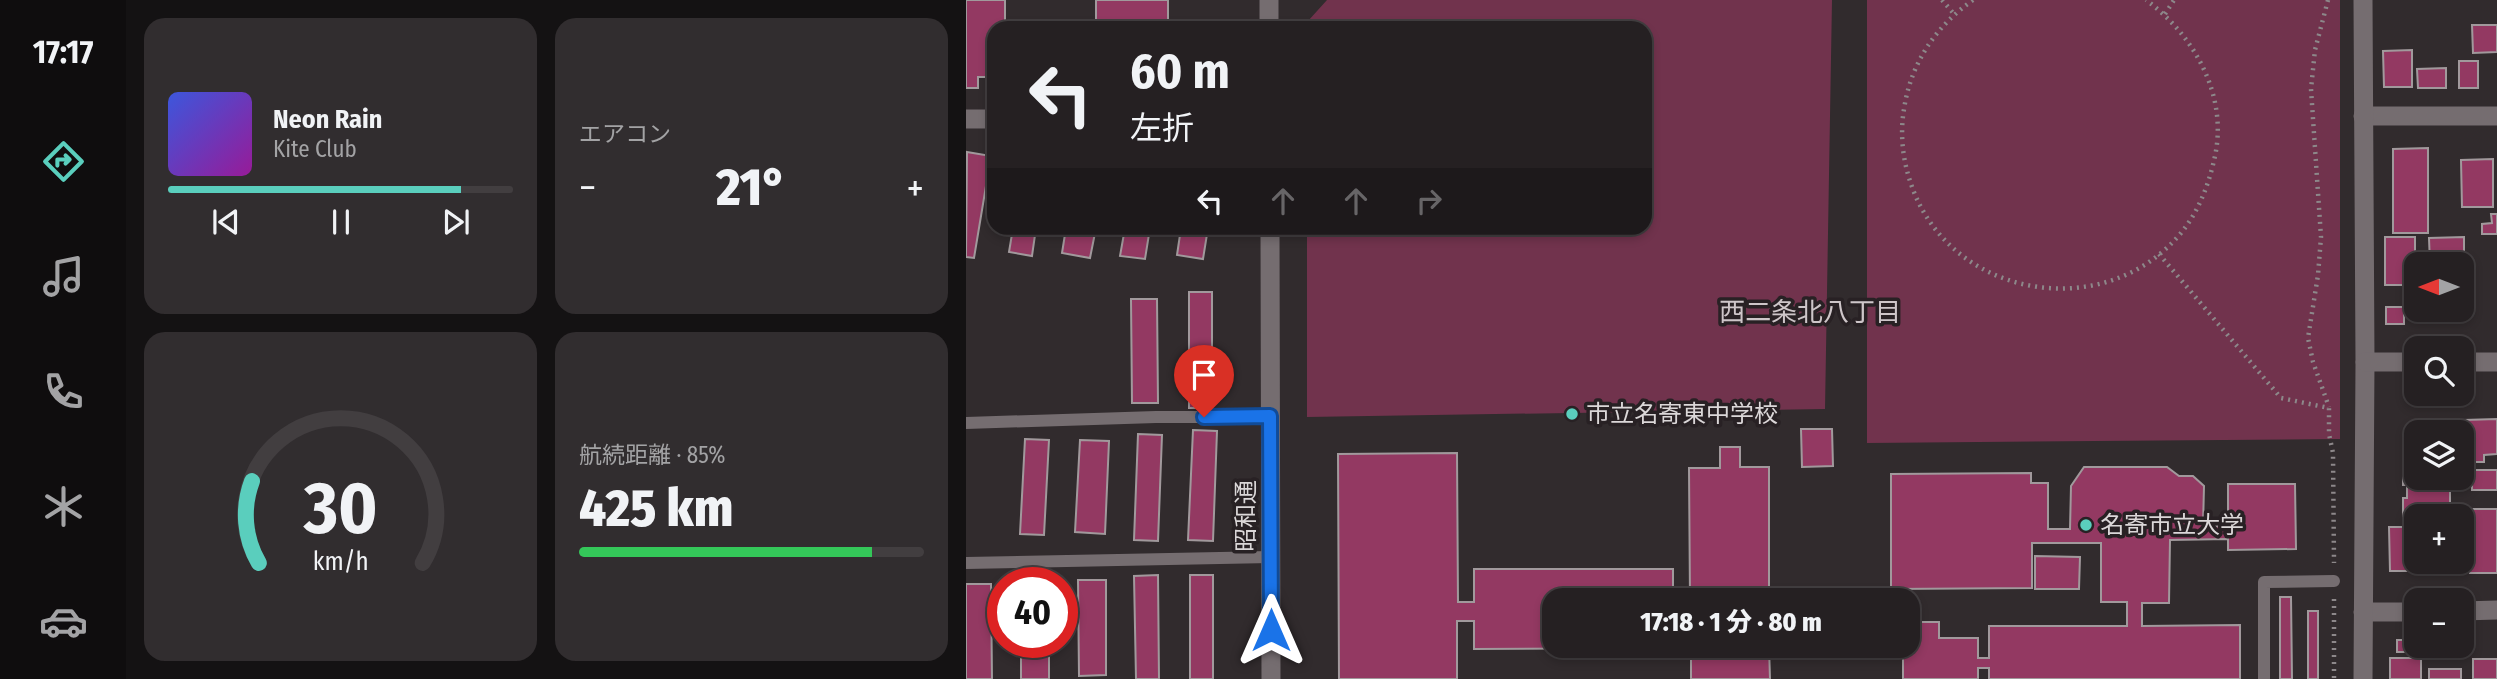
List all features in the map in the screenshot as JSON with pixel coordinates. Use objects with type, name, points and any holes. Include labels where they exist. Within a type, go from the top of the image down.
[{"type":"street","points":[[1269,0],[1269,21]]},
{"type":"street","points":[[2363,0],[2363,679]]},
{"type":"street","points":[[2363,116],[2497,116]]},
{"type":"street","points":[[966,119],[987,119]]},
{"type":"street","name":"昭和通","points":[[1270,235],[1271,679]]},
{"type":"street","points":[[2365,362],[2404,362]]},
{"type":"street","points":[[2474,362],[2497,362]]},
{"type":"street","points":[[2474,611],[2497,610]]},
{"type":"street","points":[[2363,612],[2404,611]]},
{"type":"lane","points":[[966,423],[1270,416]]},
{"type":"lane","points":[[966,563],[1271,557]]},
{"type":"lane","points":[[2264,679],[2264,582],[2334,581]]},
{"type":"path","points":[[1942,0],[1954,13]]},
{"type":"path","points":[[1973,0],[1954,13],[1933,36],[1917,62],[1906,91],[1902,121],[1903,152],[1909,182],[1922,210],[1939,235],[1961,256],[1987,273],[2015,284],[2045,289],[2076,289],[2106,283],[2134,271],[2160,254],[2181,233],[2198,208],[2210,180],[2217,130],[2212,90],[2201,62],[2185,36],[2165,14],[2146,0]]},
{"type":"path","points":[[2165,14],[2174,0]]},
{"type":"path","points":[[2328,0],[2315,50],[2311,89],[2321,237],[2308,338],[2313,362],[2329,408],[2329,434],[2333,453],[2334,679]]},
{"type":"path","points":[[2160,254],[2281,398],[2329,408]]},
{"type":"shaded area","points":[[1327,0],[1832,0],[1825,409],[1307,417],[1307,235],[1652,235],[1652,21],[1308,21]]},
{"type":"shaded area","points":[[1867,0],[2340,0],[2340,439],[1867,443]]},
{"type":"building","points":[[966,0],[1005,0],[1005,21],[987,21],[987,77],[978,77],[978,88],[966,88]]},
{"type":"building","points":[[1096,0],[1168,0],[1168,21],[1096,21]]},
{"type":"building","points":[[2472,25],[2497,25],[2497,52],[2473,53]]},
{"type":"building","points":[[2412,50],[2412,87],[2384,87],[2383,51]]},
{"type":"building","points":[[2459,61],[2478,61],[2478,88],[2459,88]]},
{"type":"building","points":[[2446,68],[2446,88],[2418,88],[2417,69]]},
{"type":"building","points":[[2428,148],[2428,233],[2393,233],[2393,149]]},
{"type":"building","points":[[967,152],[987,155],[987,180],[974,258],[966,257]]},
{"type":"building","points":[[2493,159],[2493,207],[2462,207],[2461,160]]},
{"type":"building","points":[[2491,214],[2497,214],[2497,234],[2482,234],[2482,224],[2492,223]]},
{"type":"building","points":[[1012,235],[1035,235],[1032,256],[1009,252]]},
{"type":"building","points":[[1065,235],[1095,235],[1090,258],[1062,253]]},
{"type":"building","points":[[1124,235],[1149,235],[1145,259],[1120,256]]},
{"type":"building","points":[[1180,235],[1207,235],[1203,259],[1177,255]]},
{"type":"building","points":[[2385,237],[2415,237],[2415,252],[2404,252],[2404,285],[2385,285]]},
{"type":"building","points":[[2464,237],[2464,252],[2430,252],[2429,238]]},
{"type":"building","points":[[1189,292],[1212,292],[1212,408],[1189,408]]},
{"type":"building","points":[[1131,299],[1157,299],[1158,403],[1132,403]]},
{"type":"building","points":[[2386,307],[2404,307],[2404,324],[2386,324]]},
{"type":"building","points":[[2497,419],[2497,454],[2484,455],[2484,462],[2474,462],[2474,420],[2464,420]]},
{"type":"building","points":[[1801,429],[1832,429],[1833,466],[1802,467]]},
{"type":"building","points":[[1193,430],[1217,431],[1213,541],[1188,540]]},
{"type":"building","points":[[1138,434],[1162,435],[1158,541],[1134,540]]},
{"type":"building","points":[[1025,439],[1049,440],[1044,535],[1020,534]]},
{"type":"building","points":[[1080,440],[1109,441],[1105,534],[1075,532]]},
{"type":"building","points":[[1720,447],[1740,447],[1740,467],[1769,467],[1769,588],[1690,588],[1689,468],[1720,468]]},
{"type":"building","points":[[1457,453],[1458,602],[1474,602],[1474,569],[1673,569],[1673,588],[1542,588],[1542,649],[1474,649],[1474,621],[1457,621],[1457,679],[1339,679],[1338,454]]},
{"type":"building","points":[[2084,467],[2167,467],[2179,476],[2193,476],[2204,486],[2203,527],[2228,526],[2228,484],[2295,484],[2296,549],[2228,550],[2228,539],[2170,540],[2169,603],[2142,603],[2142,626],[2240,625],[2240,679],[1989,679],[1989,668],[1978,668],[1978,679],[1903,679],[1903,658],[1920,658],[1920,622],[1939,622],[1939,638],[1978,638],[1978,658],[1989,658],[1989,626],[2127,626],[2127,602],[2101,602],[2101,543],[2032,543],[2032,588],[1891,588],[1891,474],[2031,473],[2031,483],[2048,483],[2048,529],[2070,529],[2071,486]]},
{"type":"building","points":[[2474,470],[2497,470],[2497,490],[2474,490]]},
{"type":"building","points":[[2407,490],[2450,490],[2450,504],[2404,504],[2403,520],[2403,498],[2407,498]]},
{"type":"building","points":[[2474,509],[2497,509],[2497,573],[2474,573]]},
{"type":"building","points":[[2389,527],[2404,527],[2404,571],[2390,571]]},
{"type":"building","points":[[2035,556],[2080,557],[2079,589],[2035,589]]},
{"type":"building","points":[[1158,575],[1159,679],[1136,679],[1134,576]]},
{"type":"building","points":[[1190,575],[1213,575],[1213,679],[1190,679]]},
{"type":"building","points":[[1078,580],[1106,580],[1106,675],[1079,676]]},
{"type":"building","points":[[966,584],[987,584],[987,658],[992,658],[992,679],[966,679]]},
{"type":"building","points":[[2280,597],[2291,597],[2292,679],[2280,679]]},
{"type":"building","points":[[2308,611],[2318,611],[2318,679],[2308,679]]},
{"type":"building","points":[[2397,640],[2404,640],[2404,652],[2397,652]]},
{"type":"building","points":[[1021,658],[1049,658],[1049,679],[1021,679]]},
{"type":"building","points":[[1691,658],[1769,658],[1770,679],[1691,679]]},
{"type":"building","points":[[2390,658],[2421,658],[2421,679],[2390,679]]},
{"type":"building","points":[[2473,659],[2497,659],[2497,679],[2473,679]]},
{"type":"building","points":[[2429,669],[2461,669],[2461,679],[2429,679]]},
{"type":"place","name":"市立名寄東中学校","points":[[1572,414]]},
{"type":"place","name":"名寄市立大学","points":[[2086,525]]},
{"type":"district","name":"西二条北八丁目","points":[[1810,312]]},
{"type":"route","points":[[1204,417],[1270,416],[1271,630]]}]
